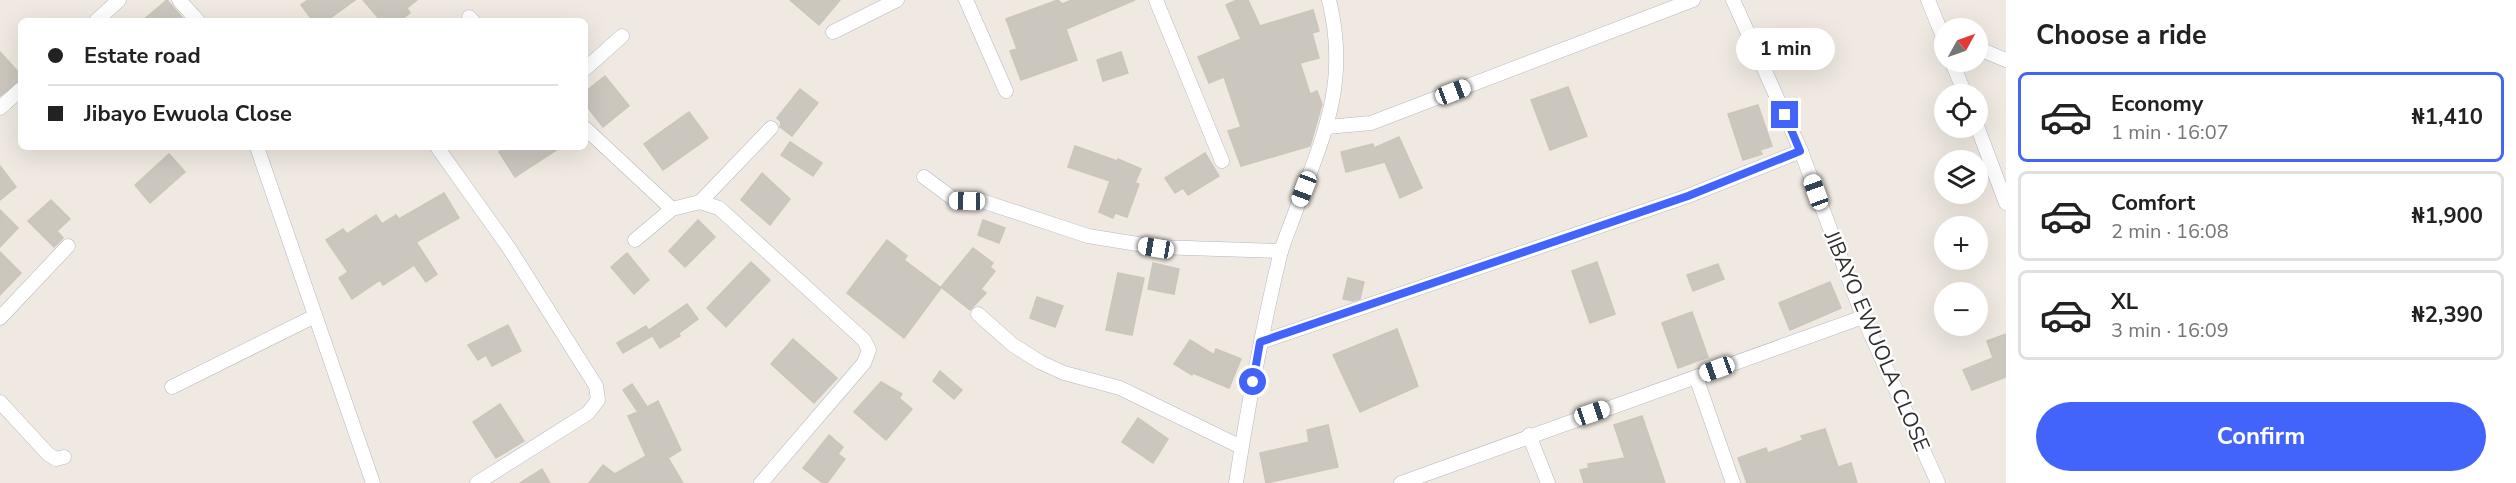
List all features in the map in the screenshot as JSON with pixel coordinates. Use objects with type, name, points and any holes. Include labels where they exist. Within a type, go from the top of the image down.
[{"type":"street","points":[[99,18],[119,0]]},
{"type":"street","points":[[179,0],[195,18]]},
{"type":"street","points":[[833,32],[897,0]]},
{"type":"street","points":[[966,0],[1006,91]]},
{"type":"street","points":[[1156,0],[1222,161]]},
{"type":"street","points":[[1236,483],[1260,342],[1281,252],[1327,127],[1336,92],[1337,49],[1329,0]]},
{"type":"street","points":[[1327,127],[1371,123],[1693,0]]},
{"type":"street","name":"JIBAYO EWUOLA CLOSE","points":[[1733,0],[1800,151],[1863,317],[1938,483]]},
{"type":"street","points":[[1928,0],[1936,18]]},
{"type":"street","points":[[588,66],[622,36]]},
{"type":"street","points":[[1988,53],[2006,60]]},
{"type":"street","points":[[0,108],[18,92]]},
{"type":"street","points":[[700,202],[771,128]]},
{"type":"street","points":[[588,131],[672,209]]},
{"type":"street","points":[[1982,138],[2006,203]]},
{"type":"street","points":[[258,150],[373,483]]},
{"type":"street","points":[[439,150],[510,248],[596,386],[598,400],[588,413],[477,483]]},
{"type":"street","points":[[1260,342],[1688,196],[1800,151]]},
{"type":"street","points":[[924,177],[955,200],[976,199],[1088,236],[1156,248],[1281,252]]},
{"type":"street","points":[[635,240],[672,209],[700,202],[719,208],[864,340],[869,350],[864,363],[761,483]]},
{"type":"street","points":[[0,318],[68,246]]},
{"type":"street","points":[[978,314],[1013,345],[1040,362],[1064,373],[1120,388],[1241,447]]},
{"type":"street","points":[[172,387],[315,316]]},
{"type":"street","points":[[1401,483],[1529,435],[1863,317]]},
{"type":"street","points":[[1696,377],[1733,483]]},
{"type":"street","points":[[0,402],[48,454],[56,459],[64,458]]},
{"type":"street","points":[[1529,435],[1548,483]]},
{"type":"building","points":[[167,0],[182,18],[146,18]]},
{"type":"building","points":[[308,0],[355,0],[330,18],[311,18],[301,5]]},
{"type":"building","points":[[363,0],[417,0],[407,8],[410,13],[403,18],[378,18]]},
{"type":"building","points":[[790,0],[840,0],[819,25]]},
{"type":"building","points":[[1058,0],[1062,4],[1072,0],[1135,0],[1066,29],[1077,60],[1021,80],[1010,51],[1017,49],[1006,19]]},
{"type":"building","points":[[1237,0],[1248,0],[1260,26],[1313,10],[1319,31],[1312,33],[1319,58],[1300,63],[1310,94],[1317,91],[1322,104],[1310,146],[1241,166],[1228,131],[1241,127],[1224,77],[1209,83],[1198,57],[1241,39],[1226,5]]},
{"type":"building","points":[[0,52],[18,72],[18,82],[0,96]]},
{"type":"building","points":[[1121,52],[1128,73],[1103,81],[1097,60]]},
{"type":"building","points":[[605,76],[629,106],[603,127],[588,108],[588,90]]},
{"type":"building","points":[[1568,87],[1587,136],[1550,150],[1531,100]]},
{"type":"building","points":[[800,89],[818,103],[792,136],[780,127],[781,122],[777,118]]},
{"type":"building","points":[[1758,105],[1772,146],[1760,150],[1762,154],[1743,160],[1728,114]]},
{"type":"building","points":[[689,112],[708,138],[663,170],[644,144]]},
{"type":"building","points":[[1399,137],[1422,188],[1400,198],[1385,162],[1346,172],[1341,152],[1373,144],[1374,148]]},
{"type":"building","points":[[790,142],[822,163],[813,176],[781,155]]},
{"type":"building","points":[[1075,146],[1117,161],[1118,159],[1141,169],[1135,183],[1139,184],[1127,217],[1115,213],[1113,218],[1099,212],[1110,181],[1068,167]]},
{"type":"building","points":[[502,150],[556,150],[515,177],[499,152]]},
{"type":"building","points":[[1205,153],[1219,176],[1188,195],[1183,188],[1175,193],[1165,178]]},
{"type":"building","points":[[169,154],[185,172],[150,203],[135,185]]},
{"type":"building","points":[[0,166],[16,187],[0,200]]},
{"type":"building","points":[[762,173],[790,199],[770,225],[741,200]]},
{"type":"building","points":[[444,193],[459,218],[416,242],[437,274],[426,282],[414,265],[383,285],[380,280],[352,299],[339,278],[348,272],[326,240],[343,229],[347,234],[376,215],[382,224],[396,215],[399,219]]},
{"type":"building","points":[[51,200],[70,219],[57,231],[63,238],[54,247],[28,221]]},
{"type":"building","points":[[0,210],[18,228],[0,247]]},
{"type":"building","points":[[698,220],[715,237],[685,267],[669,251]]},
{"type":"building","points":[[983,220],[1005,228],[999,243],[978,235]]},
{"type":"building","points":[[887,240],[907,256],[904,260],[941,288],[904,338],[847,293]]},
{"type":"building","points":[[973,248],[993,263],[990,267],[995,271],[981,289],[986,293],[970,310],[941,287]]},
{"type":"building","points":[[0,252],[21,273],[0,295]]},
{"type":"building","points":[[627,253],[649,280],[634,294],[611,267]]},
{"type":"building","points":[[751,262],[770,280],[726,327],[707,308]]},
{"type":"building","points":[[1597,262],[1615,314],[1590,323],[1572,271]]},
{"type":"building","points":[[1153,263],[1179,269],[1174,294],[1148,289]]},
{"type":"building","points":[[1718,264],[1724,279],[1693,291],[1687,275]]},
{"type":"building","points":[[1118,273],[1144,278],[1132,335],[1106,330]]},
{"type":"building","points":[[1348,278],[1364,282],[1360,299],[1353,301],[1343,299]]},
{"type":"building","points":[[1830,282],[1841,308],[1790,330],[1779,303]]},
{"type":"building","points":[[1037,297],[1063,306],[1055,327],[1030,318]]},
{"type":"building","points":[[687,304],[698,319],[679,333],[680,336],[660,348],[649,330]]},
{"type":"building","points":[[1692,312],[1708,357],[1678,368],[1662,323]]},
{"type":"building","points":[[508,325],[521,351],[492,366],[486,355],[478,360],[468,345]]},
{"type":"building","points":[[646,326],[652,336],[623,353],[617,343]]},
{"type":"building","points":[[1397,329],[1418,386],[1360,412],[1333,355]]},
{"type":"building","points":[[2006,334],[2006,377],[1972,390],[1963,370],[1993,358],[1987,341]]},
{"type":"building","points":[[793,339],[837,378],[814,403],[771,364]]},
{"type":"building","points":[[1190,340],[1214,355],[1216,349],[1241,359],[1229,388],[1193,373],[1192,375],[1174,364]]},
{"type":"building","points":[[940,371],[962,390],[954,399],[933,381]]},
{"type":"building","points":[[881,382],[902,394],[899,398],[912,409],[886,440],[854,412]]},
{"type":"building","points":[[632,384],[647,407],[658,401],[681,450],[668,458],[683,483],[589,483],[603,465],[615,474],[646,456],[628,416],[638,412],[623,390]]},
{"type":"building","points":[[500,404],[524,441],[496,458],[473,422]]},
{"type":"building","points":[[1642,416],[1665,483],[1584,483],[1580,470],[1589,468],[1588,464],[1625,458],[1614,425]]},
{"type":"building","points":[[1138,418],[1168,439],[1153,463],[1122,442]]},
{"type":"building","points":[[1328,425],[1338,467],[1266,483],[1260,453],[1309,442],[1307,430]]},
{"type":"building","points":[[1825,429],[1838,467],[1851,463],[1857,483],[1747,483],[1738,458],[1766,448],[1768,453],[1803,440],[1801,436]]},
{"type":"building","points":[[829,435],[843,447],[838,454],[845,459],[827,483],[823,483],[803,468]]},
{"type":"building","points":[[542,469],[550,483],[520,483]]},
{"type":"route","points":[[1253,382],[1260,342],[1688,196],[1800,151],[1785,115]]}]
